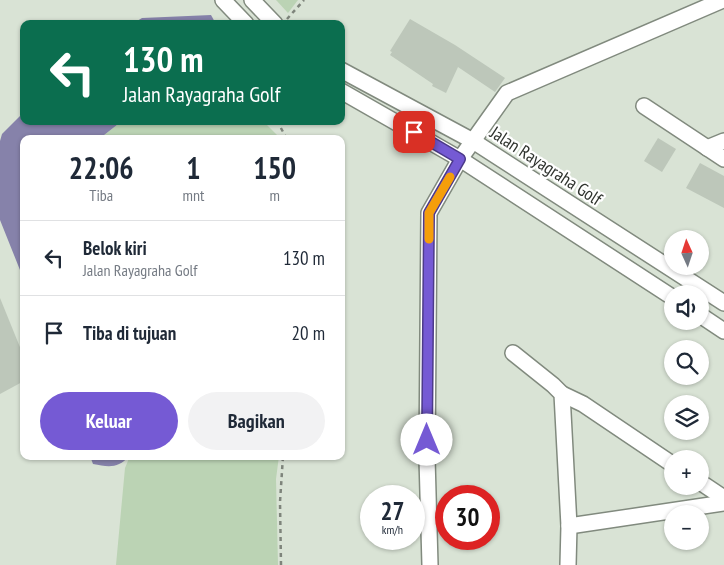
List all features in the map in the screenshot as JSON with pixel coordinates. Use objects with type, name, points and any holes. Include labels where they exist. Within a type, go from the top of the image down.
[{"type":"street","points":[[223,0],[242,20]]},
{"type":"street","points":[[252,0],[271,20]]},
{"type":"street","points":[[430,565],[427,458],[429,213],[460,159],[500,101],[518,87],[723,0]]},
{"type":"street","name":"Jalan Rayagraha Golf","points":[[345,72],[473,141],[724,303]]},
{"type":"street","points":[[345,93],[460,159],[664,292]]},
{"type":"street","points":[[644,106],[724,159]]},
{"type":"street","points":[[707,148],[724,141]]},
{"type":"street","points":[[709,321],[724,330]]},
{"type":"street","points":[[513,353],[562,394],[583,404],[664,459]]},
{"type":"street","points":[[562,394],[569,526],[568,565]]},
{"type":"street","points":[[709,488],[724,498]]},
{"type":"street","points":[[569,526],[724,503]]},
{"type":"path","points":[[286,20],[304,0]]},
{"type":"path","points":[[282,565],[280,502],[283,460]]},
{"type":"green space","points":[[276,0],[298,0],[288,13]]},
{"type":"green space","points":[[117,125],[267,125],[277,135],[104,135]]},
{"type":"green space","points":[[128,460],[278,460],[276,479],[278,565],[116,565],[125,468]]},
{"type":"shaded area","points":[[211,15],[214,20],[139,20],[142,18]]},
{"type":"shaded area","points":[[20,116],[20,125],[117,125],[104,135],[20,135],[20,270],[0,220],[0,141],[2,134]]},
{"type":"shaded area","points":[[92,460],[125,460],[113,466],[93,464]]},
{"type":"building","points":[[410,19],[455,45],[505,78],[495,92],[458,67],[446,93],[432,86],[433,84],[390,55],[392,52],[390,51]]},
{"type":"building","points":[[658,138],[676,149],[662,172],[644,161]]},
{"type":"building","points":[[700,163],[724,176],[724,208],[686,188]]},
{"type":"building","points":[[0,298],[20,347],[20,383],[0,394]]},
{"type":"slow traffic","points":[[429,239],[429,213],[450,177]]},
{"type":"route","points":[[414,132],[460,159],[429,213],[427,440]]}]
